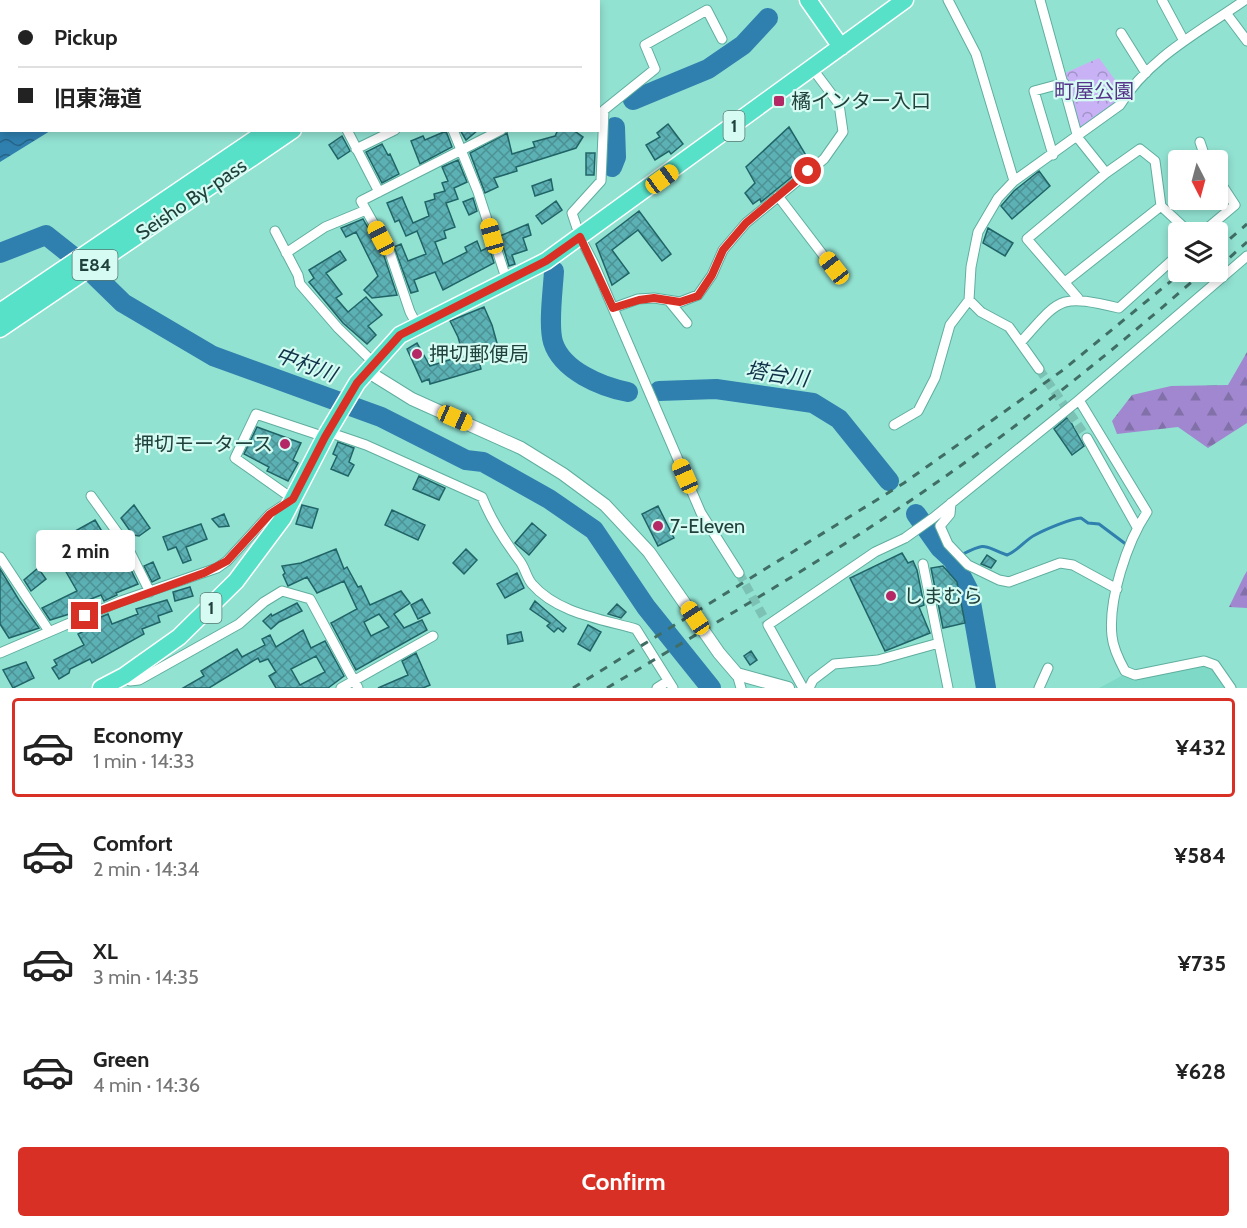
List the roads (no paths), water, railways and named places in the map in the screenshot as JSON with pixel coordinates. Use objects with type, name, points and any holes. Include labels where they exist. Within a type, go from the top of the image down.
[{"type":"highway","name":"1","points":[[101,688],[124,676],[179,637],[229,588],[267,543],[293,499],[326,434],[366,372],[400,335],[546,261],[905,0]]},
{"type":"highway","points":[[808,1],[841,47]]},
{"type":"highway","name":"Seisho By-pass","points":[[0,329],[185,195],[265,132]]},
{"type":"highway","name":"Seisho By-pass","points":[[0,312],[290,132]]},
{"type":"main road","points":[[366,372],[412,399],[521,447],[605,505],[649,552],[719,653],[737,674],[788,688]]},
{"type":"street","points":[[948,0],[976,54],[995,126],[1014,181]]},
{"type":"street","points":[[1040,0],[1077,138],[1106,173]]},
{"type":"street","points":[[1162,0],[1185,41]]},
{"type":"street","points":[[894,425],[918,411],[935,378],[951,325],[969,300],[971,267],[978,232],[988,211],[1014,181],[1120,105],[1128,92],[1146,73],[1185,41],[1245,0]]},
{"type":"street","points":[[722,39],[707,10],[645,45],[655,69],[604,110],[604,168],[597,188],[572,213],[580,237],[701,513],[739,573]]},
{"type":"street","points":[[1226,13],[1247,41]]},
{"type":"street","points":[[1121,33],[1146,73]]},
{"type":"street","points":[[613,308],[639,300],[687,301],[698,296],[712,275],[723,250],[746,223],[824,159],[843,132],[839,104],[812,68]]},
{"type":"street","points":[[1053,155],[1034,91],[1064,83]]},
{"type":"street","points":[[347,132],[379,192]]},
{"type":"street","points":[[356,149],[391,132]]},
{"type":"street","points":[[454,132],[507,281]]},
{"type":"street","points":[[417,325],[410,312],[390,253],[361,201],[462,152],[497,132]]},
{"type":"street","points":[[1200,142],[1203,150]]},
{"type":"street","points":[[1078,298],[1027,239],[1106,173],[1140,149],[1155,161],[1161,206],[1178,222]]},
{"type":"street","points":[[1215,222],[1235,205],[1228,194]]},
{"type":"street","points":[[778,196],[834,268]]},
{"type":"street","points":[[1065,282],[1161,206]]},
{"type":"street","points":[[286,253],[325,227],[366,210]]},
{"type":"street","points":[[274,231],[300,284],[338,328],[366,372]]},
{"type":"street","points":[[802,688],[768,625],[875,552],[933,518],[1079,400],[1247,256]]},
{"type":"street","points":[[1021,342],[1052,306],[1078,298],[1119,308],[1168,264]]},
{"type":"street","points":[[969,300],[981,312],[1010,327],[1039,369]]},
{"type":"street","points":[[669,301],[687,323]]},
{"type":"street","points":[[1079,400],[1147,512],[1128,546],[1117,590],[1112,635],[1125,671],[1135,675],[1204,661],[1215,665],[1231,688]]},
{"type":"street","points":[[2,648],[217,568],[227,561],[270,514],[293,499],[235,458],[256,414],[366,445],[482,497],[494,524],[522,564],[530,582],[543,596],[560,606],[636,629],[671,684],[657,688]]},
{"type":"street","points":[[1087,438],[1137,527]]},
{"type":"street","points":[[91,496],[127,546],[150,592]]},
{"type":"street","points":[[951,503],[950,514],[940,526],[948,544],[968,565],[999,580],[1009,582],[1060,563],[1073,565],[1117,590]]},
{"type":"street","points":[[0,557],[49,631]]},
{"type":"street","points":[[923,564],[948,688]]},
{"type":"street","points":[[124,676],[130,681],[140,680],[239,624],[264,602],[282,591],[310,598],[356,684]]},
{"type":"street","points":[[341,688],[356,684],[433,636]]},
{"type":"street","points":[[809,688],[813,680],[834,664],[878,660],[939,643]]},
{"type":"street","points":[[1039,688],[1048,668]]},
{"type":"street","points":[[737,674],[741,688]]},
{"type":"water","points":[[0,132],[48,132],[0,162]]},
{"type":"waterway","name":"塔台川","points":[[633,100],[708,69],[743,45],[768,18]]},
{"type":"waterway","name":"塔台川","points":[[612,167],[616,157],[615,127]]},
{"type":"waterway","name":"中村川","points":[[0,253],[46,235],[85,266],[123,303],[213,356],[381,417],[466,460],[483,462],[549,499],[594,530],[646,607],[711,688]]},
{"type":"waterway","name":"塔台川","points":[[554,271],[551,326],[553,342],[558,352],[565,361],[584,376],[595,382],[628,392]]},
{"type":"waterway","name":"塔台川","points":[[659,391],[716,389],[813,403],[839,419],[889,481]]},
{"type":"waterway","name":"塔台川","points":[[916,514],[940,548],[953,560],[969,591],[986,688]]},
{"type":"waterway","points":[[963,554],[982,546],[1007,555],[1031,537],[1065,522],[1081,518],[1088,523],[1099,524],[1127,545]]},
{"type":"tunnel","points":[[1039,369],[1087,438]]},
{"type":"tunnel","points":[[739,573],[768,625]]},
{"type":"railway","points":[[1228,240],[1247,224]]},
{"type":"railway","points":[[1228,259],[1247,242]]},
{"type":"railway","points":[[573,688],[904,483],[1063,370],[1170,282]]},
{"type":"railway","points":[[607,688],[819,560],[943,478],[1076,379],[1191,282]]},
{"type":"place","name":"橘インター入口","points":[[779,101]]},
{"type":"place","name":"押切郵便局","points":[[417,354]]},
{"type":"place","name":"押切モータース","points":[[285,444]]},
{"type":"place","name":"7-Eleven","points":[[658,526]]},
{"type":"place","name":"しまむら","points":[[891,596]]},
{"type":"park label","name":"町屋公園","points":[[1094,91]]}]
